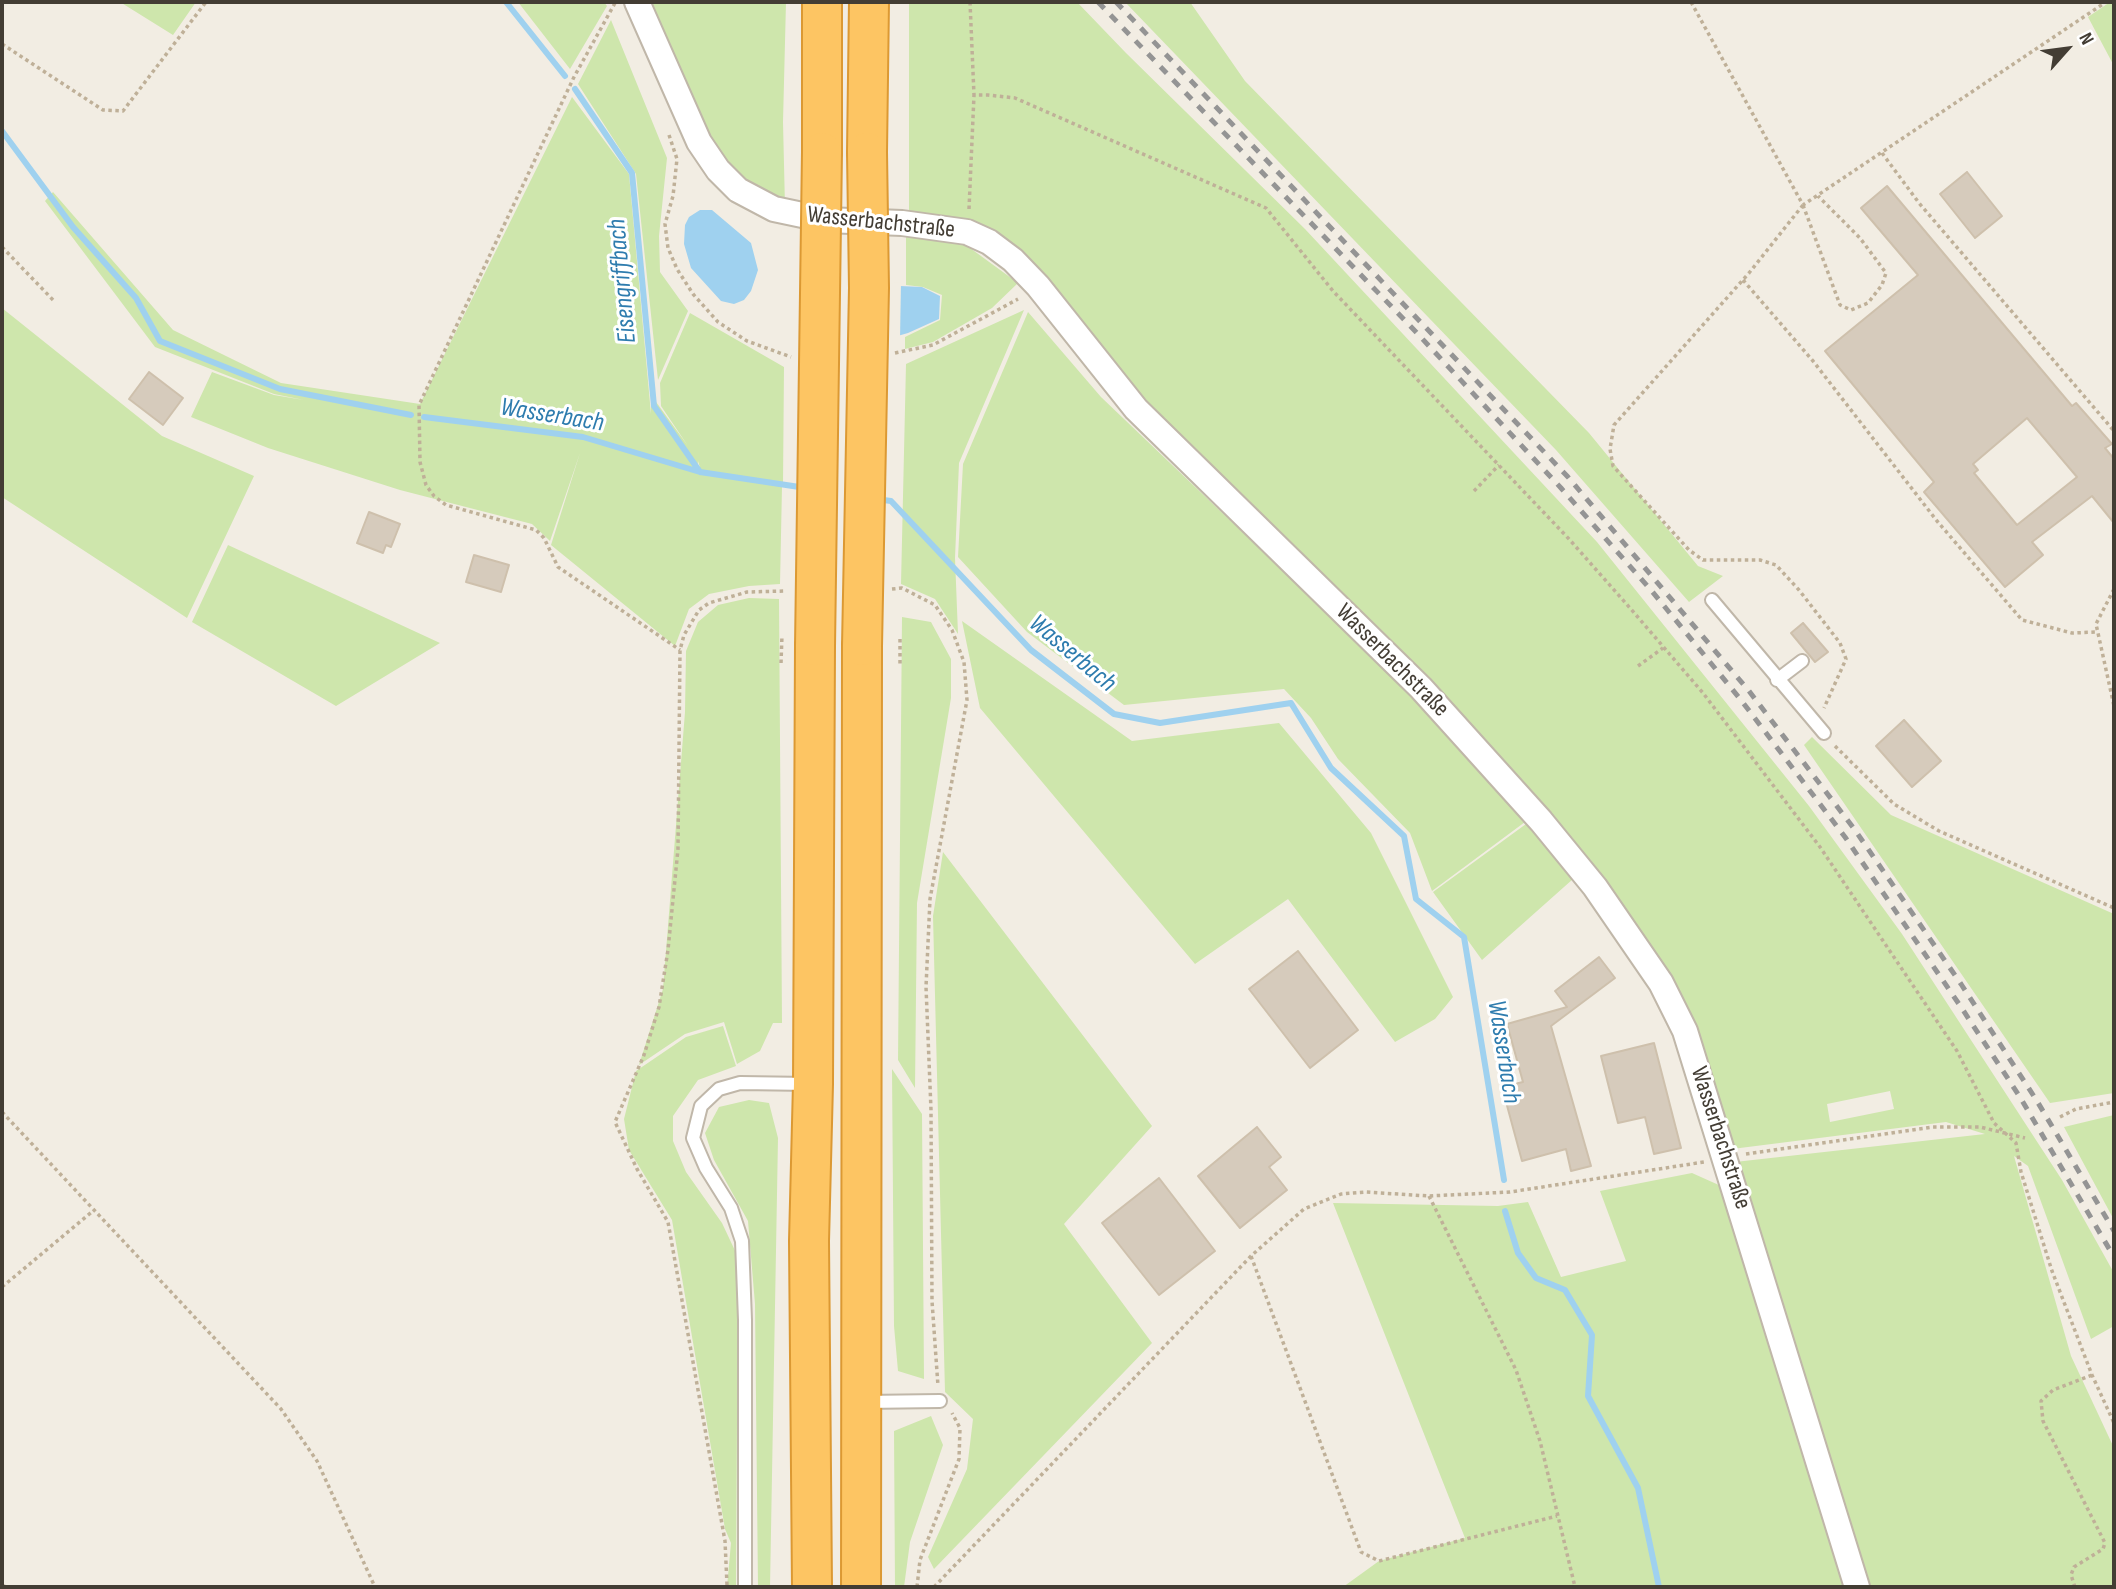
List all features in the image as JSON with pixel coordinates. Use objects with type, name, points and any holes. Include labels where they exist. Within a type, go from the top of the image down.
[{"type":"highway","points":[[812,1587],[809,1241],[813,1084],[798,641],[822,152],[822,2]]},
{"type":"highway","points":[[861,1587],[862,646],[869,288],[869,2]]},
{"type":"street","name":"Wasserbachstraße","points":[[637,2],[699,142],[718,170],[738,190],[774,209],[826,220],[902,223],[967,232],[989,242],[1013,260],[1038,286],[1136,409],[1421,688],[1525,802],[1595,887],[1661,982],[1685,1031],[1727,1158],[1857,1587]]},
{"type":"lane","points":[[1712,600],[1824,733]]},
{"type":"lane","points":[[1777,680],[1802,661]]},
{"type":"lane","points":[[745,1587],[742,1241],[731,1209],[706,1168],[693,1138],[701,1106],[719,1089],[740,1083],[813,1084]]},
{"type":"lane","points":[[860,1402],[940,1401]]},
{"type":"path","points":[[2,44],[103,110],[123,111],[206,2]]},
{"type":"path","points":[[616,2],[606,15],[574,77],[419,405],[420,462],[426,485],[434,496],[446,505],[536,530],[544,538],[558,567],[680,650]]},
{"type":"path","points":[[967,232],[971,196],[974,95],[970,2]]},
{"type":"path","points":[[1690,2],[1803,205],[1840,305],[1851,310],[1868,303],[1882,285],[1886,273],[1860,238],[1818,195]]},
{"type":"path","points":[[2106,2],[1803,205],[1743,280],[1614,425],[1610,449],[1613,466],[1689,550],[1703,560],[1760,560],[1776,565],[1840,643],[1846,659],[1822,712],[1824,733],[1894,804],[1939,831],[2114,908]]},
{"type":"path","points":[[974,95],[1015,99],[1266,208],[1333,291],[1569,539],[1703,693],[1820,847],[1957,1051],[1994,1123],[2016,1143],[2021,1172],[2052,1270],[2092,1375],[2114,1423]]},
{"type":"path","points":[[666,123],[677,159],[673,196],[665,224],[668,248],[677,269],[718,322],[747,341],[794,358]]},
{"type":"path","points":[[1882,153],[1919,204],[2114,431]]},
{"type":"path","points":[[2,247],[55,302]]},
{"type":"path","points":[[1743,280],[1814,361],[1937,520],[2022,620],[2072,633],[2097,632]]},
{"type":"path","points":[[888,354],[933,345],[998,312],[1038,286]]},
{"type":"path","points":[[1474,491],[1499,465]]},
{"type":"path","points":[[2114,589],[2096,624],[2114,706]]},
{"type":"path","points":[[900,639],[900,664]]},
{"type":"path","points":[[781,663],[798,641]]},
{"type":"path","points":[[1639,666],[1663,648]]},
{"type":"path","points":[[659,1007],[644,1055],[615,1122],[637,1169],[668,1222],[725,1541],[727,1587]]},
{"type":"path","points":[[2060,1117],[2076,1109],[2114,1102]]},
{"type":"path","points":[[2,1112],[281,1409],[317,1461],[375,1587]]},
{"type":"path","points":[[934,1587],[1251,1256],[1284,1224],[1321,1200],[1366,1192],[1429,1196],[1510,1192],[1933,1127],[1980,1127],[2025,1138]]},
{"type":"path","points":[[1429,1196],[1516,1370],[1540,1441],[1574,1587]]},
{"type":"path","points":[[2,1287],[93,1211]]},
{"type":"path","points":[[1251,1256],[1360,1552],[1379,1561],[1557,1516]]},
{"type":"path","points":[[2075,1587],[2071,1575],[2074,1567],[2103,1549],[2105,1543],[2043,1421],[2041,1401],[2053,1390],[2092,1375]]},
{"type":"path","points":[[916,1587],[920,1560],[962,1445],[960,1428],[951,1412],[940,1401]]},
{"type":"green space","points":[[120,2],[196,2],[173,35]]},
{"type":"green space","points":[[518,2],[604,2],[607,6],[570,69]]},
{"type":"green space","points":[[645,2],[786,2],[783,122],[785,207],[722,167]]},
{"type":"green space","points":[[909,2],[1077,2],[1305,229],[1597,542],[1809,806],[1902,934],[2062,1180],[2114,1273],[2114,1326],[2091,1339],[2028,1166],[2014,1156],[2071,1356],[2114,1448],[2114,1587],[1861,1587],[1735,1162],[1985,1134],[1946,1122],[1732,1149],[1636,928],[964,221],[909,211]],"holes":[[[1890,1091],[1894,1109],[1830,1122],[1827,1104]]]},
{"type":"green space","points":[[1125,2],[1190,2],[1245,81],[1589,433],[1698,566],[1723,576],[1689,602],[1556,450]]},
{"type":"green space","points":[[2114,2],[2114,66],[2088,17]]},
{"type":"green space","points":[[611,20],[667,158],[659,236],[660,272],[688,311],[658,380],[636,174],[578,84]]},
{"type":"green space","points":[[572,97],[629,174],[651,414],[651,395],[688,446],[661,406],[660,383],[690,313],[784,367],[783,484],[701,471],[698,461],[697,472],[782,486],[780,584],[749,586],[709,594],[689,609],[675,646],[551,545],[580,453],[550,541],[532,524],[400,490],[268,448],[191,417],[212,372],[274,395],[304,400],[274,394],[155,347],[45,201],[53,192],[173,330],[281,383],[420,404]]},
{"type":"green space","points":[[906,233],[959,240],[1018,283],[992,308],[933,342],[905,349],[905,337],[940,320],[942,295],[923,287],[906,285]]},
{"type":"green space","points":[[2,308],[162,436],[254,476],[187,618],[2,497]]},
{"type":"green space","points":[[1024,310],[959,463],[955,558],[958,634],[935,599],[901,584],[906,364]]},
{"type":"green space","points":[[1028,312],[1101,397],[1440,721],[1525,822],[1432,891],[1410,833],[1338,759],[1311,718],[1284,689],[1124,705],[1027,632],[958,557],[963,464]]},
{"type":"green space","points":[[228,545],[440,643],[336,706],[192,622]]},
{"type":"green space","points":[[749,598],[779,599],[782,1023],[773,1023],[760,1051],[737,1064],[724,1022],[685,1034],[639,1065],[663,989],[685,712],[686,651],[698,622],[718,605]]},
{"type":"green space","points":[[902,617],[931,622],[951,659],[951,698],[917,903],[915,1088],[898,1060]]},
{"type":"green space","points":[[962,621],[1132,741],[1279,723],[1371,833],[1453,997],[1435,1019],[1395,1042],[1288,899],[1195,964],[980,708]]},
{"type":"green space","points":[[1812,737],[1891,815],[2114,914],[2114,1093],[2050,1103],[1804,745]]},
{"type":"green space","points":[[1526,824],[1573,879],[1482,960],[1433,892]]},
{"type":"green space","points":[[943,852],[1152,1126],[1064,1224],[1152,1343],[934,1569],[928,1557],[967,1469],[973,1419],[945,1392],[933,916]]},
{"type":"green space","points":[[723,1026],[736,1066],[698,1080],[673,1116],[673,1141],[686,1172],[722,1223],[738,1257],[736,1587],[727,1587],[731,1543],[725,1529],[672,1220],[629,1150],[624,1119],[636,1071],[686,1037]]},
{"type":"green space","points":[[892,1069],[922,1114],[924,1379],[898,1371],[894,1326]]},
{"type":"green space","points":[[749,1100],[769,1103],[778,1138],[770,1587],[758,1587],[755,1304],[748,1221],[714,1160],[705,1133],[719,1107]]},
{"type":"green space","points":[[2114,1115],[2114,1220],[2064,1127]]},
{"type":"green space","points":[[1692,1173],[1721,1186],[1844,1587],[1343,1587],[1379,1561],[1465,1538],[1333,1203],[1498,1206],[1528,1202],[1561,1277],[1626,1261],[1600,1191]]},
{"type":"green space","points":[[931,1416],[943,1445],[910,1542],[904,1587],[895,1587],[894,1431]]},
{"type":"water","points":[[700,210],[712,210],[751,243],[758,270],[751,291],[744,300],[734,304],[721,301],[691,268],[684,244],[685,225],[689,217]]},
{"type":"water","points":[[900,286],[922,287],[940,296],[939,319],[908,333],[880,341]]},
{"type":"pier","points":[[901,282],[900,339],[881,344],[859,343],[845,331],[848,299],[872,286]]},
{"type":"building","points":[[1967,172],[2002,216],[1975,238],[1940,194]]},
{"type":"building","points":[[1887,186],[2072,406],[2076,403],[2112,444],[2105,448],[2114,459],[2114,523],[2092,496],[2032,542],[2043,555],[2005,587],[1924,492],[1934,482],[1825,351],[1918,275],[1861,208]],"holes":[[[2027,418],[2077,477],[2017,525],[1974,473],[1978,470],[1973,464]]]},
{"type":"building","points":[[149,372],[183,398],[163,425],[129,399]]},
{"type":"building","points":[[369,512],[400,524],[391,547],[386,545],[383,553],[357,543]]},
{"type":"building","points":[[474,555],[509,565],[501,592],[466,582]]},
{"type":"building","points":[[1803,623],[1828,652],[1815,662],[1791,633]]},
{"type":"building","points":[[1904,720],[1941,761],[1912,787],[1876,746]]},
{"type":"building","points":[[1298,951],[1358,1030],[1310,1068],[1249,989]]},
{"type":"building","points":[[1599,957],[1615,978],[1551,1026],[1591,1166],[1571,1171],[1566,1149],[1522,1161],[1502,1087],[1523,1082],[1507,1024],[1567,1007],[1555,991]]},
{"type":"building","points":[[1654,1043],[1681,1148],[1654,1154],[1645,1117],[1618,1123],[1601,1056]]},
{"type":"building","points":[[1257,1127],[1281,1157],[1269,1167],[1287,1190],[1240,1228],[1198,1176]]},
{"type":"building","points":[[1159,1178],[1215,1251],[1159,1295],[1102,1223]]},
{"type":"waterway","name":"Eisengriffbach","points":[[506,2],[565,76]]},
{"type":"waterway","name":"Eisengriffbach","points":[[575,89],[632,173],[654,406],[700,472]]},
{"type":"waterway","name":"Wasserbach","points":[[2,131],[73,227],[136,298],[160,341],[280,389],[411,415]]},
{"type":"waterway","name":"Wasserbach","points":[[424,417],[583,437],[700,472],[806,488]]},
{"type":"waterway","name":"Wasserbach","points":[[876,499],[891,501],[1031,650],[1114,714],[1160,723],[1291,703],[1331,768],[1404,836],[1416,899],[1464,937],[1504,1180]]},
{"type":"waterway","name":"Wasserbach","points":[[1505,1211],[1518,1253],[1536,1278],[1565,1290],[1592,1335],[1588,1396],[1638,1488],[1659,1587]]},
{"type":"railway","points":[[1098,2],[1416,332],[1561,488],[1651,590],[1741,700],[1845,837],[1961,1007],[2020,1097],[2114,1257]]},
{"type":"railway","points":[[1116,2],[1568,477],[1749,691],[1855,830],[1961,984],[2037,1101],[2114,1231]]}]
